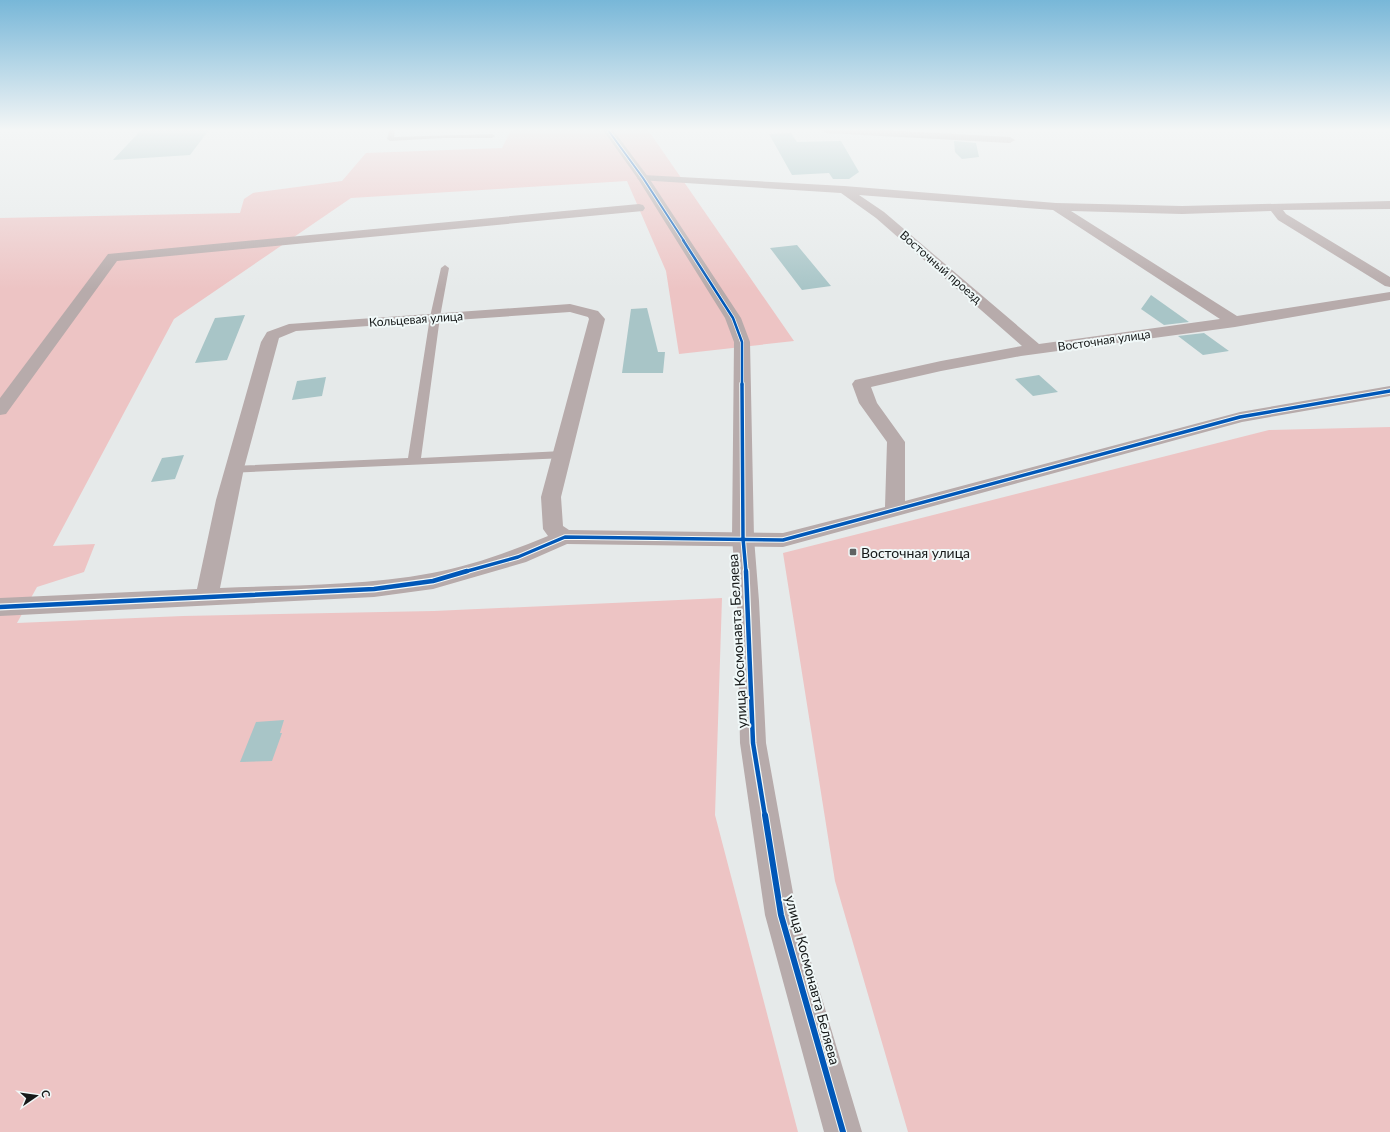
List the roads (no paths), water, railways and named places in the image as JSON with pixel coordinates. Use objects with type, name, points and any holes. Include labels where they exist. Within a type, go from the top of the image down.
[{"type":"street","name":"улица Космонавта Беляева","points":[[646,183],[733,318],[742,342],[743,538],[748,601],[753,743],[781,915],[843,1132]]},
{"type":"street","points":[[723,183],[843,190],[1056,207],[1182,210],[1390,205]]},
{"type":"street","name":"Восточный проезд","points":[[843,190],[880,215],[1035,349]]},
{"type":"street","points":[[1056,207],[1235,322]]},
{"type":"street","points":[[1274,207],[1282,217],[1390,283]]},
{"type":"street","points":[[0,410],[113,257],[302,237],[460,225],[639,208]]},
{"type":"street","name":"Восточная улица","points":[[895,511],[896,442],[868,403],[861,384],[894,375],[1035,349],[1235,322],[1390,296]]},
{"type":"street","name":"Кольцевая улица","points":[[207,596],[215,545],[232,470],[273,335],[294,327],[570,308],[593,314],[597,319],[551,497],[553,529],[565,537]]},
{"type":"street","points":[[0,607],[374,589],[433,581],[518,557],[565,537],[743,538],[782,540],[895,511],[1240,417],[1390,391]]},
{"type":"lane","points":[[414,461],[435,317],[445,268]]},
{"type":"lane","points":[[232,470],[562,455]]},
{"type":"place","name":"Восточная улица","points":[[853,552]]}]
